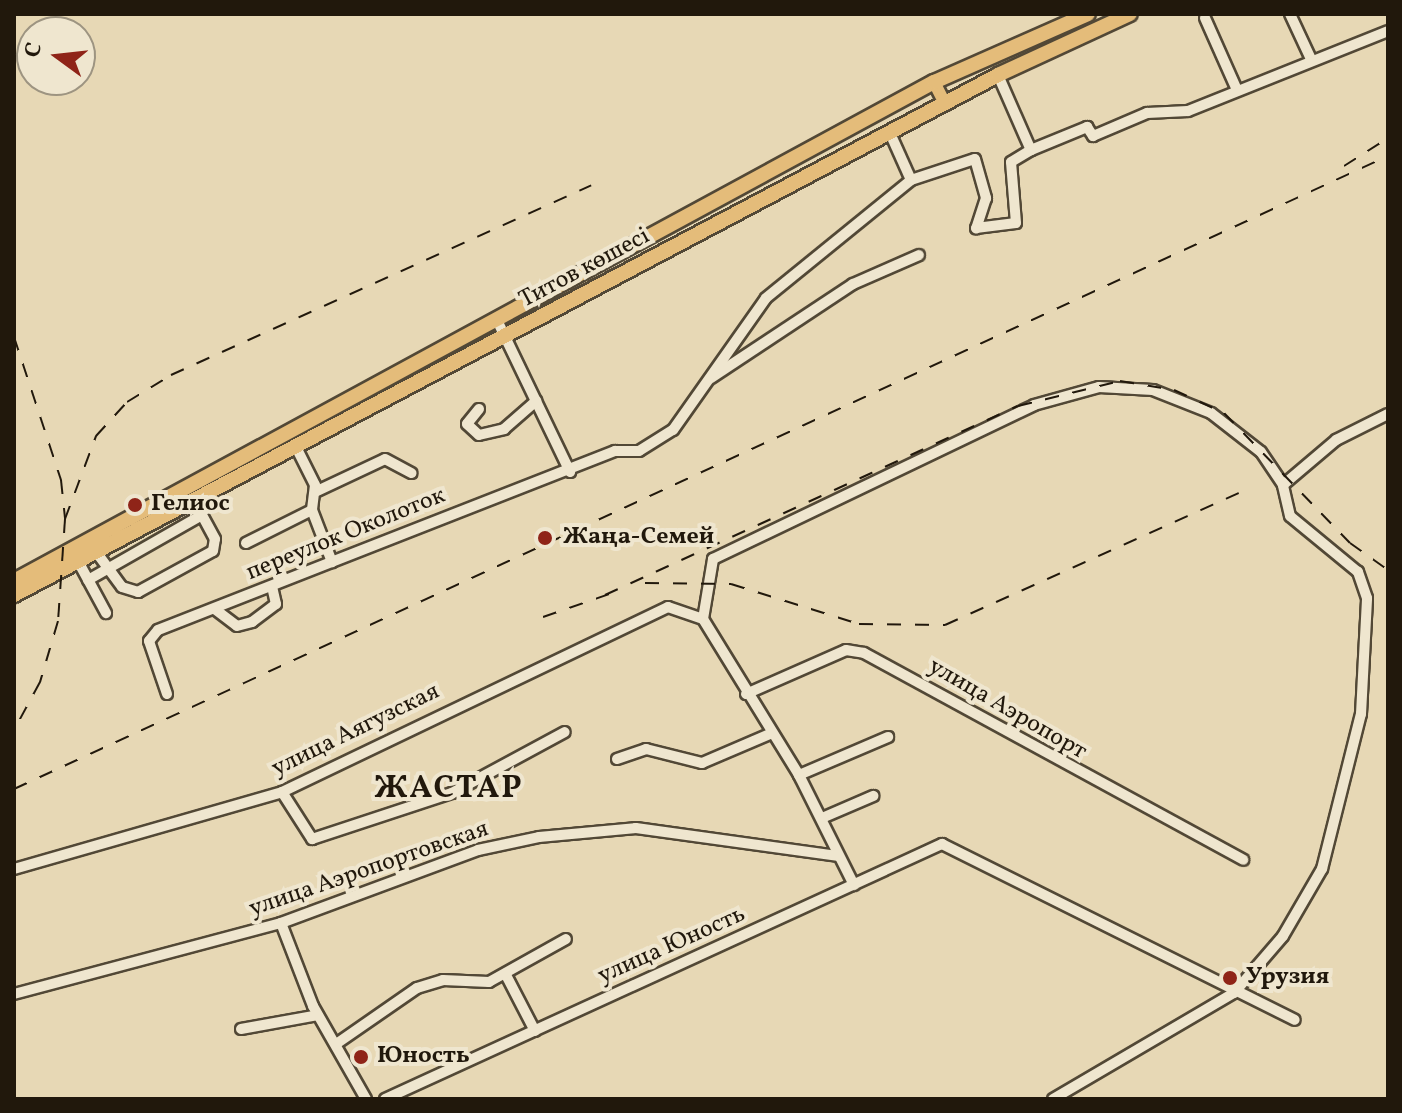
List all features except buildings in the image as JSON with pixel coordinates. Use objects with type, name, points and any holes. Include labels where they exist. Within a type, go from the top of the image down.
[{"type":"highway","name":"Титов көшесі","points":[[64,564],[496,318],[934,82],[1088,14]]},
{"type":"highway","name":"Титов көшесі","points":[[64,564],[79,563],[97,553],[128,528],[199,508],[296,447],[505,336],[998,75],[1130,14]]},
{"type":"highway","points":[[14,581],[64,564]]},
{"type":"highway","points":[[14,595],[64,564]]},
{"type":"main road","points":[[934,82],[945,104]]},
{"type":"street","points":[[1290,14],[1311,59]]},
{"type":"street","points":[[1208,15],[1237,90]]},
{"type":"street","points":[[890,133],[911,180],[975,159],[986,198],[976,228],[984,232],[1019,221],[1011,162],[1031,150],[1087,127],[1093,136],[1147,113],[1188,111],[1311,59],[1388,31]]},
{"type":"street","points":[[998,75],[1031,150]]},
{"type":"street","name":"переулок Околоток","points":[[167,694],[155,670],[153,634],[570,472],[615,451],[639,451],[673,430],[766,298],[911,180]]},
{"type":"street","points":[[706,381],[853,284],[919,255]]},
{"type":"street","points":[[496,318],[570,472]]},
{"type":"street","points":[[854,885],[799,775],[746,694],[703,619],[713,559],[726,548],[1034,405],[1099,387],[1153,390],[1211,413],[1261,452],[1283,485],[1290,516],[1358,572],[1367,598],[1361,714],[1322,869],[1283,936],[1234,993],[1053,1099]]},
{"type":"street","points":[[479,409],[467,424],[471,434],[504,429],[536,401]]},
{"type":"street","points":[[1283,485],[1307,460],[1388,414]]},
{"type":"street","points":[[296,447],[315,492],[312,510],[332,562]]},
{"type":"street","points":[[315,492],[385,459],[411,473]]},
{"type":"street","points":[[88,580],[109,568],[199,508],[213,551],[138,592],[127,592],[109,568],[97,553]]},
{"type":"street","points":[[246,543],[312,510]]},
{"type":"street","points":[[79,563],[106,613]]},
{"type":"street","points":[[216,610],[237,626],[252,622],[276,604],[272,586]]},
{"type":"street","name":"улица Аягузская","points":[[14,869],[282,792],[668,607],[703,619]]},
{"type":"street","name":"улица Аэропорт","points":[[746,694],[846,650],[864,653],[1243,860]]},
{"type":"street","points":[[282,792],[312,839],[452,793],[565,732]]},
{"type":"street","points":[[617,759],[646,749],[702,763],[772,733]]},
{"type":"street","points":[[799,775],[888,737]]},
{"type":"street","points":[[822,818],[873,796]]},
{"type":"street","name":"улица Аэропортовская","points":[[14,994],[281,923],[478,850],[539,837],[636,828],[837,856]]},
{"type":"street","name":"улица Юность","points":[[385,1099],[942,844],[975,855],[1234,993]]},
{"type":"street","points":[[281,923],[318,1015],[339,1042],[366,1099]]},
{"type":"street","points":[[339,1042],[417,988],[506,975],[566,939]]},
{"type":"street","points":[[506,975],[535,1031]]},
{"type":"street","points":[[1234,993],[1295,1020]]},
{"type":"street","points":[[241,1029],[318,1015]]},
{"type":"railway","points":[[1344,166],[1388,138]]},
{"type":"railway","points":[[14,789],[1388,156]]},
{"type":"railway","points":[[65,519],[96,436],[127,402],[171,375],[591,185]]},
{"type":"railway","points":[[14,337],[61,480],[65,519],[58,621],[40,682],[14,730]]},
{"type":"railway","points":[[605,595],[1018,406],[1120,381],[1174,390],[1224,413],[1350,543],[1388,570]]},
{"type":"railway","points":[[645,583],[731,584],[859,624],[945,625],[1250,488]]},
{"type":"railway","points":[[543,617],[615,592]]},
{"type":"place","name":"Гелиос","points":[[135,505]]},
{"type":"place","name":"Жаңа-Семей","points":[[545,538]]},
{"type":"place","name":"Урузия","points":[[1230,978]]},
{"type":"place","name":"Юность","points":[[361,1057]]},
{"type":"district","name":"ЖАСТАР","points":[[449,789]]}]
